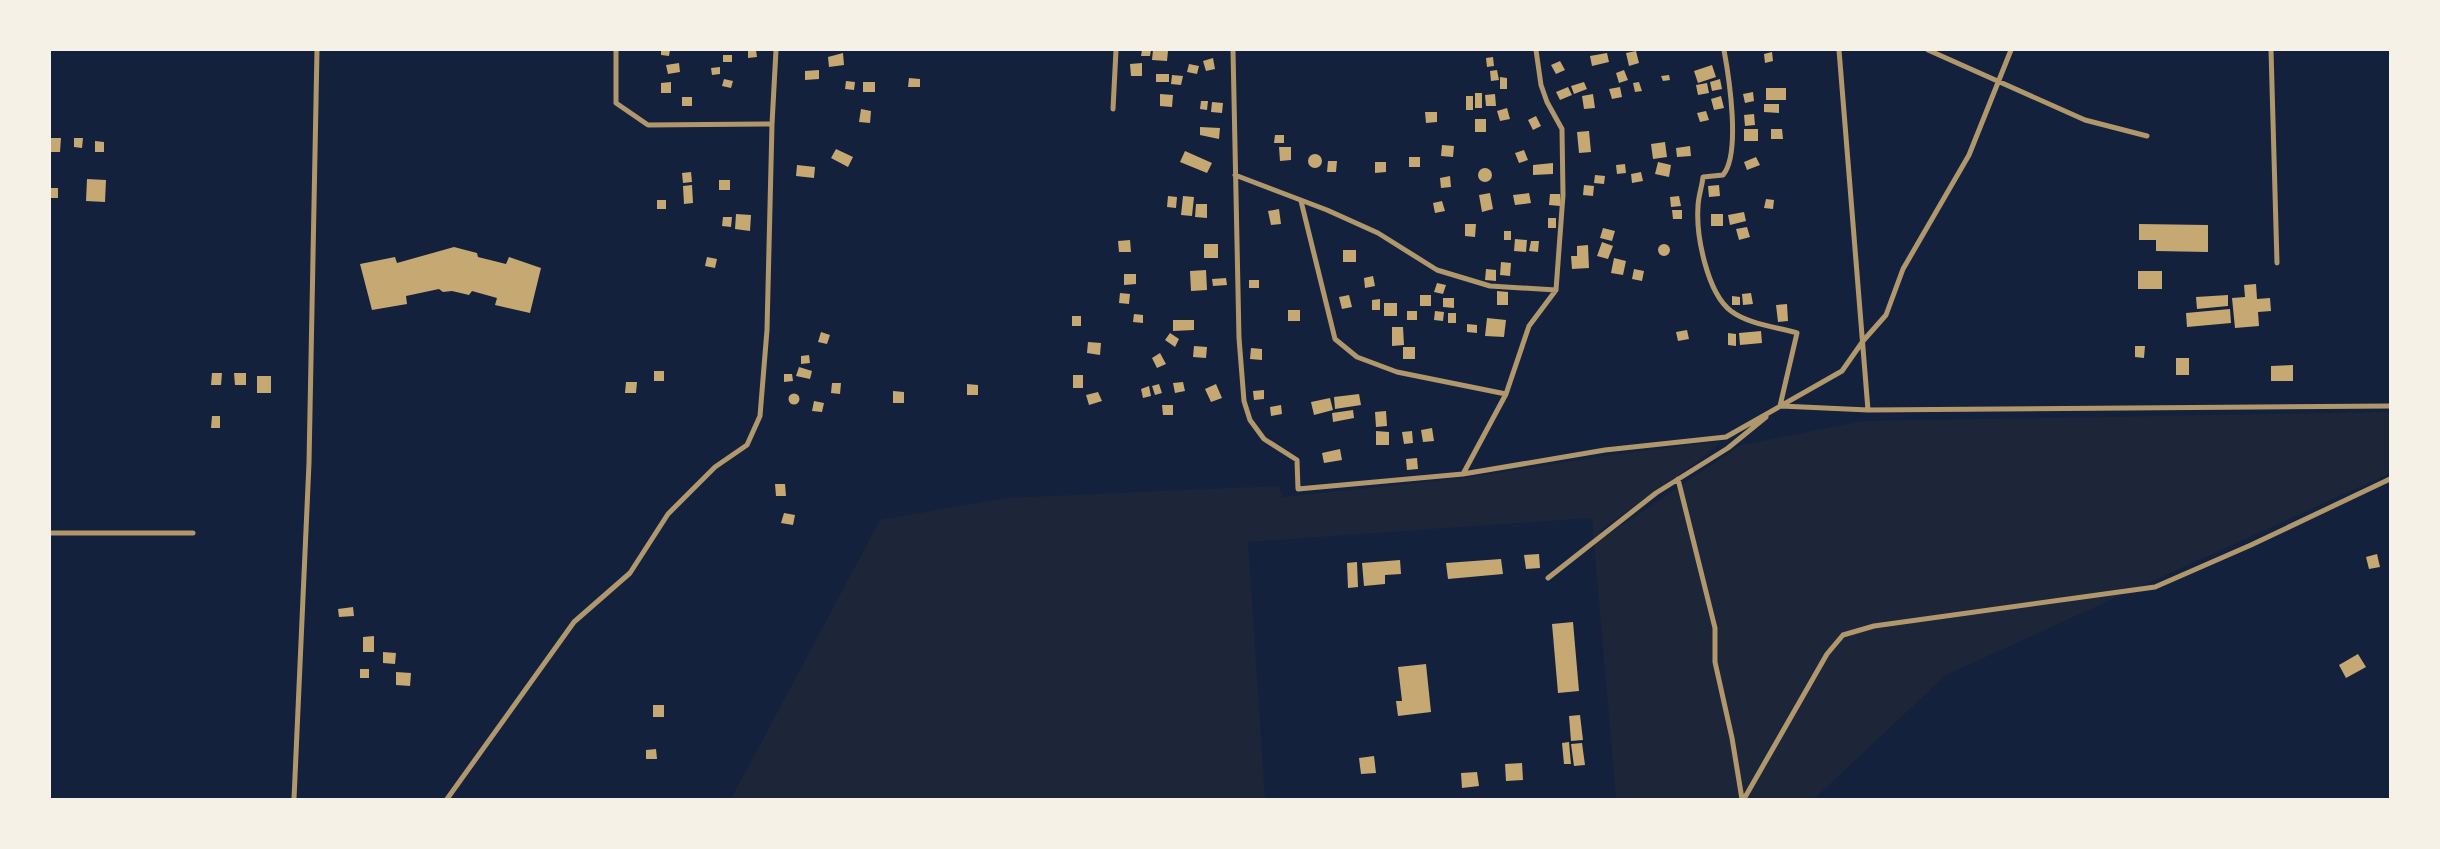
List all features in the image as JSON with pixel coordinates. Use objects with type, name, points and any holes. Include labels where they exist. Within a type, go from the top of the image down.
[{"type":"street","points":[[294,799],[309,463],[317,50]]},
{"type":"street","points":[[616,50],[616,103],[648,125],[772,124]]},
{"type":"street","points":[[447,799],[574,622],[630,573],[668,514],[715,467],[747,445],[760,416],[767,330],[772,124],[776,50]]},
{"type":"street","points":[[1113,110],[1116,50]]},
{"type":"street","points":[[1233,50],[1239,338],[1244,401],[1250,420],[1264,439],[1297,460],[1298,489],[1463,474],[1605,450],[1726,438],[1842,371],[1863,341],[1886,315],[1903,269],[1969,155],[2011,50]]},
{"type":"street","points":[[1463,474],[1506,394],[1529,326],[1556,290],[1563,195],[1562,129],[1546,102],[1541,85],[1536,50]]},
{"type":"street","points":[[1548,578],[1678,478],[1728,448],[1780,406],[1797,333],[1752,321],[1730,311],[1714,292],[1698,228],[1698,205],[1703,177],[1723,175],[1728,169],[1731,155],[1732,107],[1724,50]]},
{"type":"street","points":[[1839,50],[1868,410]]},
{"type":"street","points":[[1928,50],[2085,120],[2147,136]]},
{"type":"street","points":[[2271,50],[2277,263]]},
{"type":"street","points":[[1235,175],[1378,233],[1437,270],[1490,286],[1556,290]]},
{"type":"street","points":[[1301,201],[1335,339],[1358,357],[1397,372],[1506,394]]},
{"type":"street","points":[[1780,406],[1868,410],[2390,406]]},
{"type":"street","points":[[1678,478],[1715,628],[1715,662],[1743,799]]},
{"type":"street","points":[[1743,799],[1827,654],[1843,635],[1874,626],[2155,587],[2251,545],[2390,479]]},
{"type":"street","points":[[50,533],[193,533]]},
{"type":"shaded area","points":[[2390,412],[2390,473],[1946,675],[1814,799],[1616,799],[1592,518],[1248,542],[1265,799],[731,799],[880,520],[1005,498],[1279,486],[1282,497],[1465,478],[1610,455],[1722,441],[1698,461],[1599,531],[1606,536],[1741,445],[1864,421]]},
{"type":"building","points":[[661,50],[670,50],[669,56],[661,55]]},
{"type":"building","points":[[756,50],[757,57],[748,58],[748,51]]},
{"type":"building","points":[[1142,50],[1151,50],[1150,56],[1141,56]]},
{"type":"building","points":[[1153,50],[1168,51],[1167,61],[1152,60]]},
{"type":"building","points":[[1636,51],[1639,63],[1629,66],[1626,53]]},
{"type":"building","points":[[1772,52],[1773,61],[1765,63],[1764,54]]},
{"type":"building","points":[[843,53],[844,65],[829,67],[828,57]]},
{"type":"building","points":[[1607,53],[1609,62],[1592,66],[1590,56]]},
{"type":"building","points":[[723,55],[732,55],[732,62],[723,62]]},
{"type":"building","points":[[1493,57],[1494,66],[1487,67],[1486,58]]},
{"type":"building","points":[[1213,58],[1215,69],[1206,71],[1203,61]]},
{"type":"building","points":[[1560,61],[1565,70],[1556,74],[1551,65]]},
{"type":"building","points":[[679,63],[680,72],[668,74],[666,65]]},
{"type":"building","points":[[1142,63],[1142,76],[1131,76],[1130,64]]},
{"type":"building","points":[[1189,64],[1199,66],[1197,74],[1187,72]]},
{"type":"building","points":[[1712,65],[1716,77],[1698,83],[1694,71]]},
{"type":"building","points":[[720,67],[720,74],[712,75],[711,68]]},
{"type":"building","points":[[819,70],[819,79],[805,80],[805,71]]},
{"type":"building","points":[[1497,70],[1499,80],[1491,81],[1490,71]]},
{"type":"building","points":[[1624,70],[1628,80],[1619,83],[1616,73]]},
{"type":"building","points":[[1156,74],[1169,74],[1169,82],[1156,82]]},
{"type":"building","points":[[1172,75],[1183,76],[1181,85],[1171,84]]},
{"type":"building","points":[[1669,75],[1670,80],[1663,81],[1661,76]]},
{"type":"building","points":[[1500,77],[1507,78],[1507,89],[1500,89]]},
{"type":"building","points":[[909,78],[920,79],[920,87],[908,87]]},
{"type":"building","points":[[724,79],[733,81],[731,88],[722,86]]},
{"type":"building","points":[[1720,79],[1722,89],[1712,91],[1710,82]]},
{"type":"building","points":[[846,81],[855,82],[854,90],[845,89]]},
{"type":"building","points":[[671,82],[671,93],[661,93],[661,83]]},
{"type":"building","points":[[863,82],[875,82],[875,92],[863,92]]},
{"type":"building","points":[[1584,82],[1587,89],[1574,94],[1571,86]]},
{"type":"building","points":[[1639,82],[1642,91],[1635,92],[1633,83]]},
{"type":"building","points":[[1707,83],[1709,93],[1698,95],[1696,85]]},
{"type":"building","points":[[1568,87],[1572,95],[1560,100],[1556,92]]},
{"type":"building","points":[[1620,87],[1622,97],[1612,99],[1609,89]]},
{"type":"building","points":[[1766,88],[1786,88],[1786,100],[1766,100]]},
{"type":"building","points":[[1753,92],[1754,101],[1745,103],[1743,94]]},
{"type":"building","points":[[1475,93],[1482,93],[1482,108],[1475,108]]},
{"type":"building","points":[[1160,94],[1173,95],[1172,107],[1160,106]]},
{"type":"building","points":[[1495,94],[1496,106],[1486,106],[1485,95]]},
{"type":"building","points":[[1593,94],[1595,108],[1584,109],[1582,96]]},
{"type":"building","points":[[1466,96],[1473,96],[1473,110],[1466,110]]},
{"type":"building","points":[[1721,96],[1724,108],[1714,110],[1711,99]]},
{"type":"building","points":[[682,97],[692,97],[692,106],[682,106]]},
{"type":"building","points":[[1201,101],[1208,101],[1207,110],[1200,109]]},
{"type":"building","points":[[1212,102],[1223,103],[1222,113],[1211,112]]},
{"type":"building","points":[[1764,104],[1779,104],[1779,113],[1764,112]]},
{"type":"building","points":[[1507,108],[1510,119],[1500,121],[1497,111]]},
{"type":"building","points":[[861,109],[871,111],[870,123],[859,122]]},
{"type":"building","points":[[1706,111],[1709,120],[1700,122],[1697,113]]},
{"type":"building","points":[[1425,112],[1437,112],[1437,122],[1426,123]]},
{"type":"building","points":[[1754,114],[1755,125],[1745,126],[1744,115]]},
{"type":"building","points":[[1536,116],[1541,126],[1533,130],[1528,120]]},
{"type":"building","points":[[1475,119],[1486,119],[1486,132],[1475,132]]},
{"type":"building","points":[[1200,127],[1220,128],[1219,139],[1200,135]]},
{"type":"building","points":[[1744,129],[1758,129],[1758,141],[1744,141]]},
{"type":"building","points":[[1771,129],[1782,129],[1783,139],[1771,139]]},
{"type":"building","points":[[1589,131],[1591,152],[1579,153],[1577,132]]},
{"type":"building","points":[[1275,135],[1284,135],[1284,143],[1274,143]]},
{"type":"building","points":[[50,138],[61,138],[60,152],[50,152]]},
{"type":"building","points":[[74,138],[83,138],[82,148],[74,147]]},
{"type":"building","points":[[95,141],[104,142],[104,152],[95,152]]},
{"type":"building","points":[[1665,142],[1667,157],[1653,159],[1651,144]]},
{"type":"building","points":[[1442,145],[1454,146],[1453,157],[1441,156]]},
{"type":"building","points":[[1690,146],[1691,156],[1677,157],[1676,148]]},
{"type":"building","points":[[1279,147],[1291,147],[1291,160],[1280,161]]},
{"type":"building","points":[[836,149],[853,157],[848,167],[831,158]]},
{"type":"building","points":[[1524,150],[1528,160],[1519,163],[1515,153]]},
{"type":"building","points":[[1185,151],[1212,163],[1207,173],[1180,162]]},
{"type":"building","points":[[1315,154],[1320,156],[1322,161],[1320,166],[1315,168],[1310,166],[1308,161],[1310,156]]},
{"type":"building","points":[[1409,157],[1420,157],[1420,167],[1409,167]]},
{"type":"building","points":[[1756,157],[1760,165],[1747,170],[1744,162]]},
{"type":"building","points":[[1328,161],[1337,161],[1336,172],[1327,172]]},
{"type":"building","points":[[1375,162],[1386,162],[1386,172],[1375,173]]},
{"type":"building","points":[[1658,162],[1671,165],[1669,177],[1655,174]]},
{"type":"building","points":[[1553,163],[1553,174],[1533,175],[1533,165]]},
{"type":"building","points":[[1625,164],[1626,173],[1617,174],[1616,165]]},
{"type":"building","points":[[797,165],[815,167],[814,178],[796,176]]},
{"type":"building","points":[[1485,168],[1490,170],[1492,175],[1490,180],[1485,182],[1480,180],[1478,175],[1480,170]]},
{"type":"building","points":[[691,172],[692,182],[683,183],[682,173]]},
{"type":"building","points":[[1641,172],[1643,181],[1632,183],[1631,174]]},
{"type":"building","points":[[1595,175],[1605,176],[1604,184],[1594,183]]},
{"type":"building","points":[[1450,176],[1451,187],[1441,188],[1440,178]]},
{"type":"building","points":[[87,179],[106,180],[105,202],[86,201]]},
{"type":"building","points":[[719,180],[730,180],[730,190],[719,190]]},
{"type":"building","points":[[692,185],[693,203],[684,204],[683,186]]},
{"type":"building","points":[[1584,185],[1594,186],[1593,196],[1583,195]]},
{"type":"building","points":[[1719,185],[1720,196],[1709,197],[1708,186]]},
{"type":"building","points":[[50,188],[58,188],[58,198],[50,198]]},
{"type":"building","points":[[1490,193],[1493,209],[1482,212],[1479,195]]},
{"type":"building","points":[[1529,193],[1531,203],[1515,205],[1513,195]]},
{"type":"building","points":[[1550,194],[1560,194],[1560,206],[1549,205]]},
{"type":"building","points":[[1168,196],[1177,197],[1176,208],[1167,207]]},
{"type":"building","points":[[1183,196],[1194,197],[1192,216],[1181,215]]},
{"type":"building","points":[[1679,196],[1681,206],[1671,207],[1670,197]]},
{"type":"building","points":[[1766,199],[1774,200],[1773,209],[1764,208]]},
{"type":"building","points":[[657,200],[666,200],[666,209],[657,209]]},
{"type":"building","points":[[1442,201],[1445,211],[1435,213],[1433,203]]},
{"type":"building","points":[[1196,204],[1207,204],[1207,218],[1195,217]]},
{"type":"building","points":[[1279,209],[1281,224],[1271,225],[1268,211]]},
{"type":"building","points":[[1672,210],[1682,210],[1682,219],[1673,219]]},
{"type":"building","points":[[1744,212],[1746,221],[1730,225],[1728,215]]},
{"type":"building","points":[[736,214],[751,215],[750,231],[735,229]]},
{"type":"building","points":[[1711,214],[1723,214],[1723,226],[1711,226]]},
{"type":"building","points":[[723,217],[732,217],[731,227],[722,226]]},
{"type":"building","points":[[1548,218],[1556,218],[1556,228],[1548,228]]},
{"type":"building","points":[[1465,224],[1476,224],[1475,237],[1465,236]]},
{"type":"building","points":[[2139,224],[2208,225],[2208,252],[2156,251],[2156,240],[2139,240]]},
{"type":"building","points":[[1747,227],[1750,237],[1739,240],[1736,229]]},
{"type":"building","points":[[1603,228],[1615,231],[1612,241],[1600,238]]},
{"type":"building","points":[[1504,231],[1511,231],[1511,240],[1504,240]]},
{"type":"building","points":[[1515,239],[1527,240],[1526,252],[1514,251]]},
{"type":"building","points":[[1130,240],[1131,252],[1119,252],[1118,241]]},
{"type":"building","points":[[1531,241],[1539,241],[1538,252],[1529,251]]},
{"type":"building","points":[[1602,242],[1613,246],[1608,259],[1597,256]]},
{"type":"building","points":[[1204,244],[1218,244],[1218,258],[1204,258]]},
{"type":"building","points":[[1662,244],[1666,244],[1670,250],[1666,256],[1662,256],[1658,252],[1658,248]]},
{"type":"building","points":[[1588,245],[1589,268],[1572,269],[1571,256],[1577,256],[1577,246]]},
{"type":"building","points":[[454,247],[477,253],[478,257],[506,264],[509,257],[541,268],[530,313],[495,305],[497,298],[472,291],[469,295],[452,291],[443,292],[439,289],[406,296],[407,304],[372,310],[360,264],[395,257],[397,263]]},
{"type":"building","points":[[1343,250],[1356,250],[1356,262],[1343,262]]},
{"type":"building","points":[[707,257],[717,259],[715,268],[705,266]]},
{"type":"building","points":[[1614,258],[1626,261],[1623,275],[1611,273]]},
{"type":"building","points":[[1501,262],[1511,263],[1510,276],[1500,275]]},
{"type":"building","points":[[1486,269],[1496,270],[1496,281],[1485,280]]},
{"type":"building","points":[[1634,269],[1644,271],[1642,281],[1632,279]]},
{"type":"building","points":[[1206,270],[1207,290],[1191,291],[1190,271]]},
{"type":"building","points":[[2138,271],[2162,271],[2162,289],[2138,289]]},
{"type":"building","points":[[1124,274],[1136,274],[1136,284],[1124,285]]},
{"type":"building","points":[[1373,276],[1375,286],[1365,288],[1364,278]]},
{"type":"building","points":[[1226,278],[1227,285],[1213,286],[1212,279]]},
{"type":"building","points":[[1249,280],[1259,280],[1259,288],[1249,288]]},
{"type":"building","points":[[1437,283],[1446,285],[1443,294],[1434,292]]},
{"type":"building","points":[[2256,284],[2257,299],[2270,298],[2271,311],[2258,312],[2259,326],[2235,328],[2232,298],[2245,297],[2244,285]]},
{"type":"building","points":[[1497,291],[1508,292],[1508,305],[1497,305]]},
{"type":"building","points":[[1120,293],[1130,294],[1129,304],[1119,303]]},
{"type":"building","points":[[1751,293],[1753,304],[1743,305],[1742,294]]},
{"type":"building","points":[[1349,295],[1352,307],[1342,309],[1339,297]]},
{"type":"building","points":[[1420,295],[1431,295],[1431,306],[1420,306]]},
{"type":"building","points":[[2228,295],[2228,306],[2197,309],[2196,297]]},
{"type":"building","points":[[1732,296],[1740,297],[1740,305],[1732,305]]},
{"type":"building","points":[[1443,298],[1454,298],[1454,308],[1443,307]]},
{"type":"building","points":[[1380,299],[1380,310],[1372,310],[1372,300]]},
{"type":"building","points":[[1384,303],[1397,303],[1397,316],[1384,316]]},
{"type":"building","points":[[1787,304],[1788,321],[1778,322],[1776,305]]},
{"type":"building","points":[[2230,309],[2231,323],[2187,327],[2186,313]]},
{"type":"building","points":[[1288,310],[1300,310],[1300,321],[1288,321]]},
{"type":"building","points":[[1407,311],[1417,311],[1417,320],[1407,320]]},
{"type":"building","points":[[1435,311],[1444,312],[1443,321],[1434,320]]},
{"type":"building","points":[[1448,313],[1456,313],[1456,323],[1448,323]]},
{"type":"building","points":[[1134,314],[1143,315],[1143,323],[1133,322]]},
{"type":"building","points":[[1072,316],[1081,316],[1081,326],[1072,326]]},
{"type":"building","points":[[1487,318],[1506,320],[1504,337],[1485,336]]},
{"type":"building","points":[[1173,320],[1194,320],[1194,330],[1173,331]]},
{"type":"building","points":[[1467,324],[1477,325],[1477,333],[1467,332]]},
{"type":"building","points":[[1392,327],[1403,327],[1404,345],[1392,346]]},
{"type":"building","points":[[1687,330],[1689,339],[1678,341],[1676,332]]},
{"type":"building","points":[[1761,331],[1762,343],[1740,345],[1739,333]]},
{"type":"building","points":[[821,332],[830,335],[827,344],[818,342]]},
{"type":"building","points":[[1170,333],[1179,339],[1175,347],[1165,340]]},
{"type":"building","points":[[1728,333],[1736,334],[1736,346],[1728,345]]},
{"type":"building","points":[[1088,342],[1101,343],[1100,355],[1087,353]]},
{"type":"building","points":[[1194,346],[1207,347],[1206,358],[1193,357]]},
{"type":"building","points":[[2135,346],[2145,346],[2144,358],[2135,357]]},
{"type":"building","points":[[1403,347],[1415,347],[1415,359],[1403,359]]},
{"type":"building","points":[[1251,348],[1262,349],[1262,360],[1250,359]]},
{"type":"building","points":[[1160,353],[1166,364],[1157,368],[1152,358]]},
{"type":"building","points":[[809,355],[810,363],[801,364],[801,356]]},
{"type":"building","points":[[2176,358],[2189,358],[2189,375],[2176,375]]},
{"type":"building","points":[[2293,365],[2293,381],[2271,381],[2271,366]]},
{"type":"building","points":[[799,367],[812,371],[810,379],[796,376]]},
{"type":"building","points":[[654,371],[664,371],[664,381],[654,381]]},
{"type":"building","points":[[212,373],[222,373],[221,385],[211,385]]},
{"type":"building","points":[[234,373],[246,373],[246,385],[235,385]]},
{"type":"building","points":[[784,374],[792,374],[793,381],[784,382]]},
{"type":"building","points":[[1073,375],[1083,375],[1083,388],[1073,388]]},
{"type":"building","points":[[257,376],[271,376],[271,393],[257,393]]},
{"type":"building","points":[[626,382],[637,382],[636,393],[625,393]]},
{"type":"building","points":[[1183,382],[1185,391],[1175,393],[1173,383]]},
{"type":"building","points":[[832,383],[841,383],[840,394],[831,393]]},
{"type":"building","points":[[967,384],[978,385],[978,395],[967,395]]},
{"type":"building","points":[[1159,384],[1162,393],[1155,395],[1152,386]]},
{"type":"building","points":[[1216,384],[1222,398],[1211,402],[1205,389]]},
{"type":"building","points":[[1149,386],[1151,396],[1143,398],[1141,389]]},
{"type":"building","points":[[1264,390],[1264,399],[1254,400],[1253,391]]},
{"type":"building","points":[[893,391],[904,392],[904,403],[893,403]]},
{"type":"building","points":[[1098,392],[1102,401],[1089,405],[1086,395]]},
{"type":"building","points":[[792,394],[796,394],[799,399],[798,403],[792,404],[789,401],[789,397]]},
{"type":"building","points":[[1359,394],[1361,405],[1335,409],[1334,397]]},
{"type":"building","points":[[1330,398],[1333,410],[1314,415],[1311,402]]},
{"type":"building","points":[[814,401],[824,403],[822,412],[812,411]]},
{"type":"building","points":[[1162,405],[1173,405],[1173,415],[1163,415]]},
{"type":"building","points":[[1281,405],[1282,414],[1271,416],[1270,407]]},
{"type":"building","points":[[1353,410],[1354,418],[1333,422],[1332,413]]},
{"type":"building","points":[[1386,411],[1387,426],[1376,427],[1375,412]]},
{"type":"building","points":[[212,416],[220,416],[220,428],[211,428]]},
{"type":"building","points":[[1432,428],[1434,441],[1423,442],[1421,430]]},
{"type":"building","points":[[1376,431],[1389,432],[1389,445],[1376,445]]},
{"type":"building","points":[[1412,431],[1413,443],[1404,444],[1402,432]]},
{"type":"building","points":[[1340,449],[1342,460],[1324,463],[1322,453]]},
{"type":"building","points":[[1417,458],[1418,469],[1407,470],[1406,459]]},
{"type":"building","points":[[775,484],[785,484],[786,496],[776,496]]},
{"type":"building","points":[[784,513],[795,515],[793,525],[781,523]]},
{"type":"building","points":[[1539,554],[1540,568],[1526,569],[1524,555]]},
{"type":"building","points":[[2377,554],[2380,567],[2369,569],[2366,557]]},
{"type":"building","points":[[1501,559],[1503,574],[1448,579],[1446,563]]},
{"type":"building","points":[[1400,560],[1401,574],[1385,575],[1385,584],[1364,586],[1362,563]]},
{"type":"building","points":[[1357,562],[1358,587],[1348,588],[1347,563]]},
{"type":"building","points":[[353,607],[354,616],[339,617],[338,609]]},
{"type":"building","points":[[1573,622],[1579,691],[1558,693],[1552,624]]},
{"type":"building","points":[[374,636],[374,652],[363,652],[363,637]]},
{"type":"building","points":[[383,652],[396,653],[395,664],[383,663]]},
{"type":"building","points":[[2358,654],[2366,667],[2346,678],[2339,665]]},
{"type":"building","points":[[1426,664],[1431,712],[1398,716],[1396,701],[1402,701],[1398,667]]},
{"type":"building","points":[[360,669],[369,669],[369,678],[360,678]]},
{"type":"building","points":[[396,672],[411,673],[410,686],[396,685]]},
{"type":"building","points":[[653,705],[664,705],[664,717],[653,717]]},
{"type":"building","points":[[1580,715],[1583,740],[1571,741],[1569,716]]},
{"type":"building","points":[[1569,742],[1571,764],[1564,764],[1562,743]]},
{"type":"building","points":[[1582,743],[1585,765],[1574,766],[1571,744]]},
{"type":"building","points":[[656,749],[657,759],[646,759],[646,750]]},
{"type":"building","points":[[1374,756],[1376,773],[1361,774],[1359,758]]},
{"type":"building","points":[[1522,763],[1523,780],[1506,781],[1505,764]]},
{"type":"building","points":[[1477,772],[1479,786],[1462,788],[1461,773]]}]
